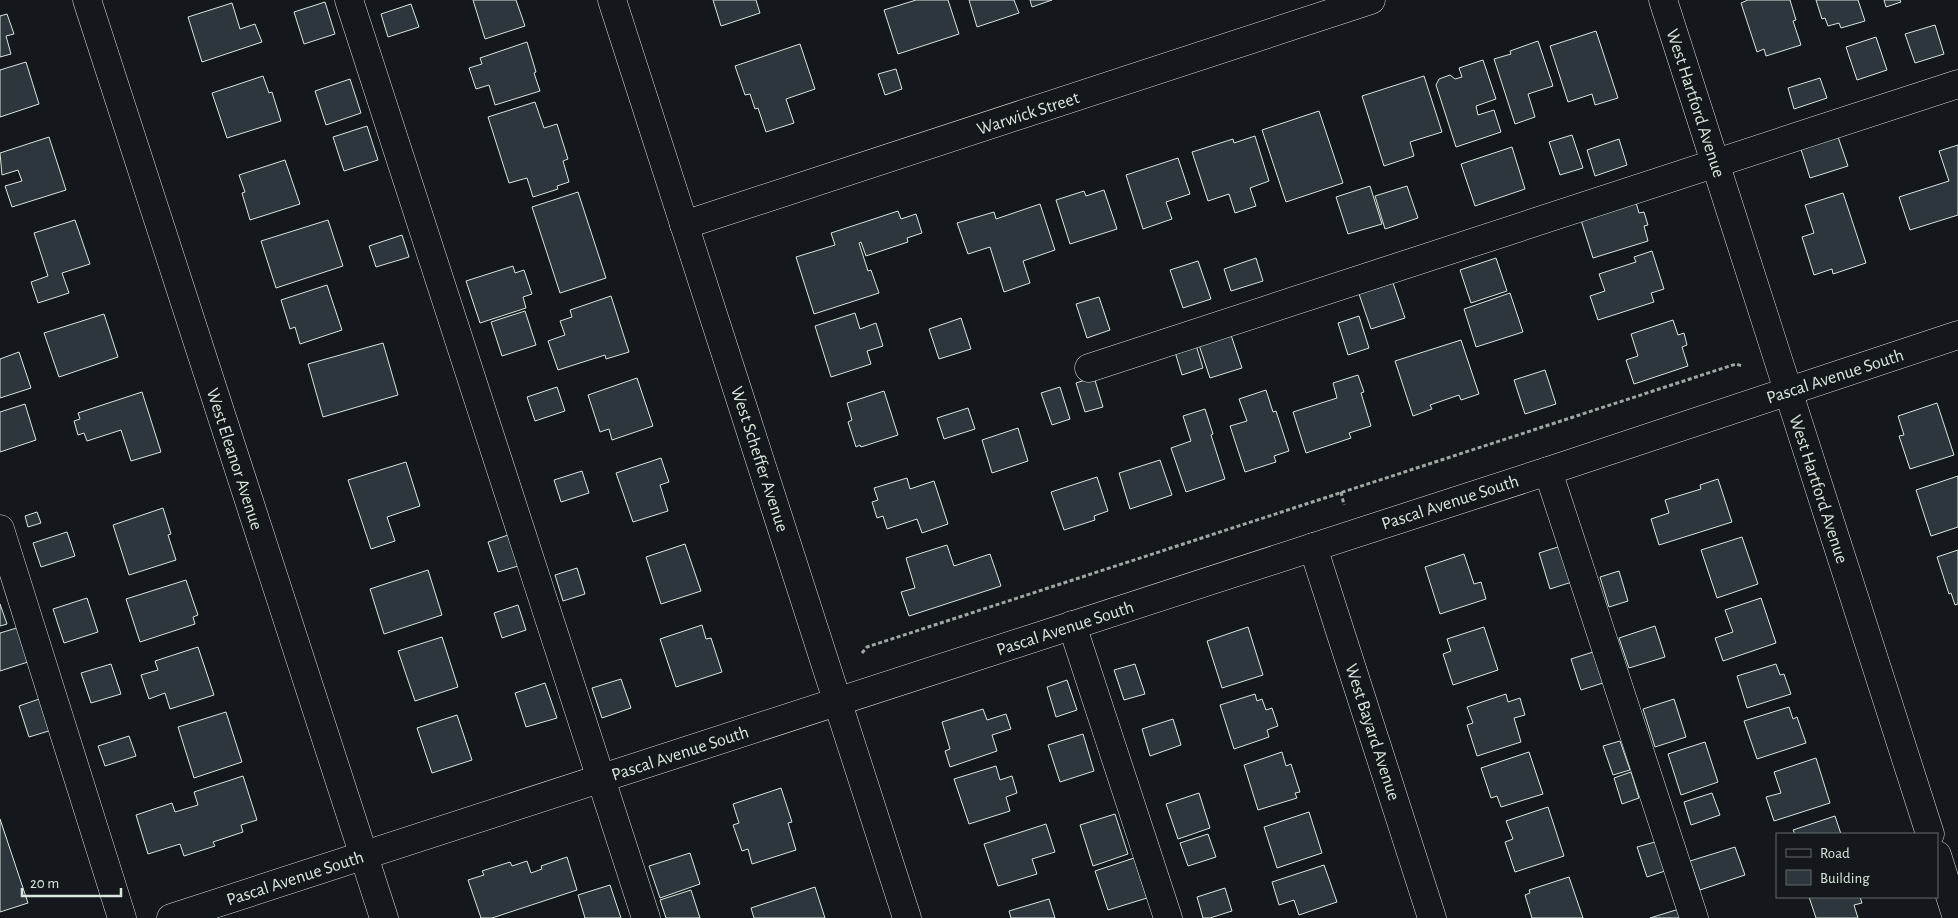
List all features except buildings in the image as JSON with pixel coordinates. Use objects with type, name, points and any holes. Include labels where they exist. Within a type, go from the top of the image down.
[{"type":"street","name":"West Eleanor Avenue","points":[[87,0],[384,918]]},
{"type":"street","points":[[349,0],[646,918]]},
{"type":"street","name":"West Scheffer Avenue","points":[[612,0],[907,918]]},
{"type":"street","name":"Warwick Street","points":[[684,225],[1371,0]]},
{"type":"street","name":"West Hartford Avenue","points":[[1663,0],[1930,833]]},
{"type":"street","points":[[1089,368],[1958,84]]},
{"type":"street","name":"Pascal Avenue South","points":[[171,918],[1548,471],[1958,335]]},
{"type":"street","points":[[1548,471],[1694,918]]},
{"type":"street","points":[[0,528],[122,918]]},
{"type":"street","name":"West Bayard Avenue","points":[[1313,547],[1432,918]]},
{"type":"street","points":[[1072,625],[1168,918]]},
{"type":"street","points":[[1938,857],[1957,918]]},
{"type":"path","points":[[862,653],[867,647],[1341,492],[1736,364],[1742,366]]},
{"type":"path","points":[[1341,492],[1344,506]]}]
